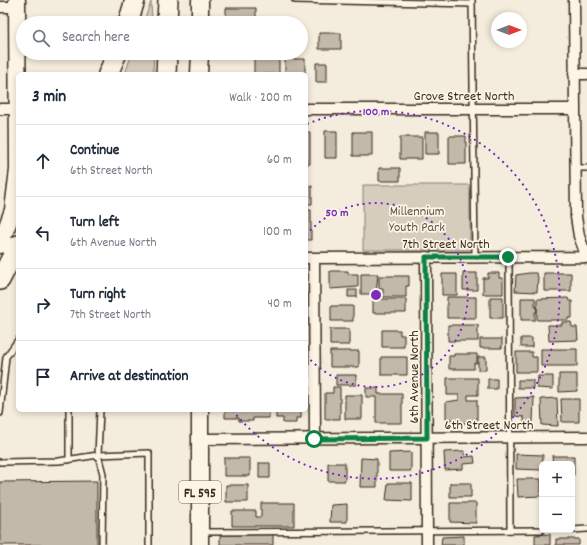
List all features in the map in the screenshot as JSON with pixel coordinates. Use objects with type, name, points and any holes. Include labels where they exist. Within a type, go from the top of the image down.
[{"type":"highway","points":[[130,16],[135,0]]},
{"type":"highway","points":[[167,16],[168,0]]},
{"type":"highway","points":[[109,72],[114,60]]},
{"type":"highway","points":[[166,60],[166,72]]},
{"type":"highway","points":[[0,280],[16,249]]},
{"type":"main road","points":[[200,0],[200,16]]},
{"type":"main road","points":[[17,3],[17,16]]},
{"type":"main road","points":[[17,60],[17,72]]},
{"type":"main road","points":[[199,72],[200,60]]},
{"type":"main road","points":[[0,244],[13,210],[16,185]]},
{"type":"main road","name":"FL 595","points":[[200,412],[200,538]]},
{"type":"street","points":[[574,0],[576,217],[578,236],[587,257]]},
{"type":"street","points":[[0,7],[17,3]]},
{"type":"street","points":[[574,74],[587,74]]},
{"type":"street","points":[[0,109],[16,108]]},
{"type":"street","name":"Grove Street North","points":[[308,109],[575,108]]},
{"type":"street","name":"6th Avenue North","points":[[426,257],[427,545]]},
{"type":"street","name":"7th Street North","points":[[310,258],[587,257]]},
{"type":"street","points":[[310,258],[314,439]]},
{"type":"street","name":"6th Street North","points":[[199,439],[587,437]]},
{"type":"lane","points":[[295,0],[472,2],[472,108],[475,257]]},
{"type":"lane","points":[[575,168],[587,168]]},
{"type":"lane","points":[[508,257],[510,530]]},
{"type":"lane","points":[[0,413],[6,356],[16,343]]},
{"type":"lane","points":[[69,412],[69,460]]},
{"type":"lane","points":[[100,412],[98,455],[103,474],[102,545]]},
{"type":"lane","points":[[0,462],[59,462],[98,455],[149,453],[149,545]]},
{"type":"lane","points":[[200,538],[427,530],[539,530]]},
{"type":"lane","points":[[575,530],[587,530]]},
{"type":"green space","points":[[151,2],[152,16],[146,16]]},
{"type":"green space","points":[[130,60],[154,60],[153,72],[126,72]]},
{"type":"green space","name":"Millennium Youth Park","points":[[363,185],[470,185],[470,250],[363,250]]},
{"type":"building","points":[[226,8],[256,8],[256,16],[226,16]]},
{"type":"building","points":[[319,33],[341,33],[341,49],[319,49]]},
{"type":"building","points":[[254,60],[279,60],[279,72],[254,72]]},
{"type":"building","points":[[285,60],[305,60],[305,72],[285,72]]},
{"type":"building","points":[[316,63],[327,63],[327,82],[316,82]]},
{"type":"building","points":[[325,131],[337,131],[337,158],[325,158]]},
{"type":"building","points":[[308,132],[310,132],[310,164],[308,164]]},
{"type":"building","points":[[353,132],[372,132],[372,156],[353,156]]},
{"type":"building","points":[[425,132],[439,132],[439,154],[425,154]]},
{"type":"building","points":[[449,136],[466,136],[466,164],[449,164]]},
{"type":"building","points":[[400,137],[422,137],[422,159],[400,159]]},
{"type":"building","points":[[379,168],[400,168],[400,181],[379,181]]},
{"type":"building","points":[[308,186],[312,186],[312,204],[308,204]]},
{"type":"building","points":[[308,210],[311,210],[311,240],[308,240]]},
{"type":"building","points":[[330,271],[348,271],[348,274],[358,274],[358,287],[330,289]]},
{"type":"building","points":[[463,273],[477,273],[477,290],[463,290]]},
{"type":"building","points":[[488,273],[499,273],[499,278],[503,278],[503,294],[483,294],[483,278],[488,278]]},
{"type":"building","points":[[536,273],[538,277],[537,292],[515,291],[516,275]]},
{"type":"building","points":[[544,273],[571,273],[571,291],[544,291]]},
{"type":"building","points":[[361,274],[378,274],[376,294],[361,294]]},
{"type":"building","points":[[442,274],[457,274],[457,295],[442,295]]},
{"type":"building","points":[[379,276],[409,276],[409,286],[406,286],[406,297],[383,297],[383,289],[379,289]]},
{"type":"building","points":[[348,290],[357,290],[357,297],[348,297]]},
{"type":"building","points":[[447,297],[476,297],[476,318],[447,318]]},
{"type":"building","points":[[490,297],[503,297],[503,318],[490,318]]},
{"type":"building","points":[[521,298],[535,298],[537,312],[535,312],[535,320],[521,320]]},
{"type":"building","points":[[568,298],[569,301],[572,301],[572,318],[568,318],[568,320],[537,320],[537,299]]},
{"type":"building","points":[[373,299],[406,299],[406,313],[373,313]]},
{"type":"building","points":[[331,306],[353,306],[353,321],[331,321]]},
{"type":"building","points":[[562,322],[571,322],[572,327],[577,327],[578,340],[549,341],[548,325],[562,325]]},
{"type":"building","points":[[448,325],[478,325],[478,341],[448,341]]},
{"type":"building","points":[[330,329],[349,329],[349,345],[330,345]]},
{"type":"building","points":[[382,330],[400,330],[400,335],[404,335],[404,347],[382,347]]},
{"type":"building","points":[[521,338],[532,338],[532,347],[521,347]]},
{"type":"building","points":[[480,339],[502,339],[502,348],[480,348]]},
{"type":"building","points":[[541,349],[577,349],[577,366],[541,366]]},
{"type":"building","points":[[330,351],[359,351],[359,367],[330,367]]},
{"type":"building","points":[[516,352],[532,352],[532,357],[537,357],[537,372],[516,372]]},
{"type":"building","points":[[454,354],[477,354],[477,363],[474,363],[474,369],[449,369],[449,356],[454,356]]},
{"type":"building","points":[[381,357],[407,357],[407,375],[381,375]]},
{"type":"building","points":[[478,357],[486,357],[486,370],[478,370]]},
{"type":"building","points":[[559,374],[577,374],[577,391],[559,392]]},
{"type":"building","points":[[336,375],[356,375],[356,385],[336,385]]},
{"type":"building","points":[[538,376],[553,376],[553,389],[537,388]]},
{"type":"building","points":[[447,378],[478,378],[478,395],[468,395],[468,400],[477,400],[477,423],[451,423],[451,419],[446,419],[446,402],[459,400],[459,395],[447,395]]},
{"type":"building","points":[[488,379],[497,379],[497,389],[488,389]]},
{"type":"building","points":[[518,380],[533,380],[533,388],[518,388]]},
{"type":"building","points":[[333,387],[340,387],[340,419],[325,419],[325,393],[333,393]]},
{"type":"building","points":[[366,388],[378,388],[378,394],[402,394],[402,423],[376,423],[376,397],[366,397]]},
{"type":"building","points":[[345,395],[362,395],[362,419],[345,419]]},
{"type":"building","points":[[534,397],[533,422],[524,422],[524,417],[515,416],[515,398]]},
{"type":"building","points":[[557,398],[558,426],[542,425],[541,399]]},
{"type":"building","points":[[561,399],[579,399],[579,422],[562,422]]},
{"type":"building","points":[[225,412],[269,412],[269,418],[253,418],[253,421],[239,421],[239,418],[225,418]]},
{"type":"building","points":[[276,412],[301,412],[301,418],[296,418],[296,423],[283,423],[283,418],[276,418]]},
{"type":"building","points":[[464,451],[465,457],[474,456],[475,463],[463,464],[463,469],[445,470],[444,452]]},
{"type":"building","points":[[411,452],[411,471],[389,471],[389,453]]},
{"type":"building","points":[[516,454],[543,455],[543,461],[539,461],[539,470],[516,469]]},
{"type":"building","points":[[552,456],[574,456],[574,461],[553,461]]},
{"type":"building","points":[[224,458],[250,458],[250,476],[224,476]]},
{"type":"building","points":[[361,458],[377,459],[377,487],[360,487]]},
{"type":"building","points":[[259,463],[270,463],[270,478],[259,478]]},
{"type":"building","points":[[328,463],[345,463],[345,481],[328,481]]},
{"type":"building","points":[[517,479],[539,479],[539,496],[518,497]]},
{"type":"building","points":[[97,481],[97,545],[0,545],[0,482]]},
{"type":"building","points":[[388,483],[412,483],[412,501],[386,500]]},
{"type":"building","points":[[450,483],[471,483],[471,497],[450,497]]},
{"type":"building","points":[[226,485],[248,485],[248,502],[226,502]]},
{"type":"building","points":[[261,503],[294,503],[294,526],[232,526],[232,511],[256,511],[256,517],[261,517]]},
{"type":"building","points":[[450,503],[476,503],[476,523],[450,522]]},
{"type":"building","points":[[347,504],[347,522],[330,522],[331,505]]},
{"type":"building","points":[[220,532],[273,532],[273,545],[220,545]]},
{"type":"building","points":[[550,534],[550,545],[535,545],[535,535]]},
{"type":"building","points":[[464,536],[464,545],[441,545],[442,537]]},
{"type":"building","points":[[556,539],[579,539],[579,545],[556,545]]},
{"type":"route","points":[[314,439],[427,438],[426,257],[508,257]]}]
